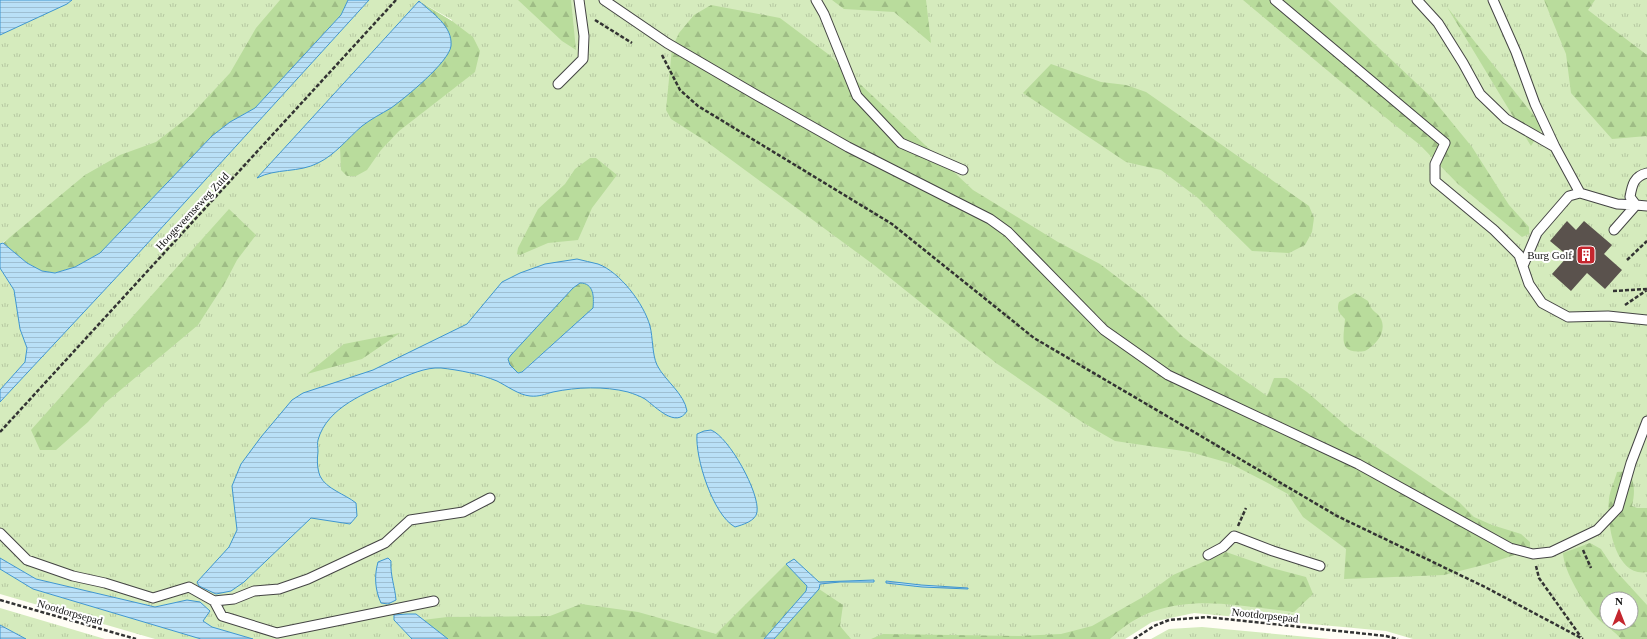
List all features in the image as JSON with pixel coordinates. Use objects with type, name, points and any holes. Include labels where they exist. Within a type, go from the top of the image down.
[{"type":"lane","points":[[558,84],[583,59],[584,36],[578,0]]},
{"type":"lane","points":[[604,0],[667,43],[848,147],[990,219],[1008,232],[1104,330],[1168,375],[1358,464],[1510,548],[1533,554],[1551,552],[1597,530],[1618,508],[1631,463],[1647,421]]},
{"type":"lane","points":[[816,0],[827,21],[857,96],[901,143],[963,170]]},
{"type":"lane","points":[[1276,0],[1446,143],[1435,164],[1435,181],[1494,230],[1519,255],[1530,284],[1542,303],[1568,317],[1608,316],[1647,320]]},
{"type":"lane","points":[[1417,0],[1438,23],[1480,94],[1506,119],[1555,147]]},
{"type":"lane","points":[[1493,0],[1516,52],[1535,104],[1555,147],[1580,193]]},
{"type":"lane","points":[[1636,205],[1630,197],[1632,184],[1640,174],[1647,173]]},
{"type":"lane","points":[[1523,266],[1537,233],[1569,196],[1580,193],[1617,204],[1647,206]]},
{"type":"lane","points":[[1614,230],[1636,205]]},
{"type":"lane","points":[[214,601],[234,599],[254,591],[279,589],[308,579],[385,543],[410,520],[463,512],[490,498]]},
{"type":"lane","points":[[0,533],[27,560],[73,576],[105,583],[154,598],[189,587],[214,601],[222,616],[277,633],[434,601]]},
{"type":"lane","points":[[1208,555],[1223,547],[1234,536],[1320,566]]},
{"type":"path","name":"Hoogeveenseweg Zuid","points":[[0,432],[396,0]]},
{"type":"path","points":[[579,10],[632,43]]},
{"type":"path","points":[[661,52],[680,90],[698,106],[892,224],[1034,338],[1337,516],[1485,587],[1583,639]]},
{"type":"path","points":[[1628,260],[1647,241]]},
{"type":"path","points":[[1608,316],[1647,290]]},
{"type":"path","points":[[1613,291],[1647,290]]},
{"type":"path","points":[[1234,536],[1246,508]]},
{"type":"path","points":[[1578,540],[1590,568]]},
{"type":"path","points":[[1533,554],[1539,578],[1583,639]]},
{"type":"path","name":"Nootdorpsepad","points":[[0,600],[136,639]]},
{"type":"path","name":"Nootdorpsepad","points":[[1134,639],[1154,626],[1169,620],[1207,617],[1386,636],[1398,639]]},
{"type":"green space","points":[[0,0],[348,0],[298,63],[0,244]]},
{"type":"green space","points":[[280,0],[348,0],[341,15],[255,108],[230,122],[212,136],[100,253],[75,267],[55,273],[42,271],[27,263],[3,243],[85,175],[120,155],[156,142],[191,115],[230,73],[256,28]]},
{"type":"green space","points":[[369,0],[1647,0],[1647,639],[1413,639],[1386,631],[1194,613],[1152,622],[1125,639],[448,639],[416,614],[394,620],[412,639],[253,639],[212,627],[203,621],[187,600],[155,607],[36,579],[0,558],[0,402],[125,268]],"holes":[[[419,1],[452,20],[450,33],[451,46],[334,152],[284,170],[260,175]]]},
{"type":"green space","points":[[518,0],[571,0],[576,50],[562,41]]},
{"type":"green space","points":[[832,0],[926,0],[931,43],[894,12],[844,9]]},
{"type":"green space","points":[[1243,0],[1328,0],[1431,97],[1472,147],[1509,205],[1529,227],[1529,234],[1522,237],[1458,184],[1420,145]]},
{"type":"green space","points":[[1544,0],[1595,0],[1588,10],[1647,55],[1647,136],[1612,139],[1571,93],[1566,54]]},
{"type":"green space","points":[[419,1],[452,21],[473,37],[480,51],[475,72],[399,131],[381,150],[367,170],[356,176],[347,176],[341,170],[340,147],[363,125],[392,107],[441,21]]},
{"type":"green space","points":[[711,5],[780,18],[828,54],[973,190],[1058,242],[1100,264],[1143,297],[1183,337],[1267,396],[1274,378],[1287,378],[1307,392],[1351,430],[1459,502],[1474,517],[1492,525],[1521,534],[1530,542],[1530,550],[1487,564],[1444,575],[1344,579],[1346,549],[1303,517],[1288,494],[1229,463],[1190,452],[1115,441],[1082,422],[996,363],[874,265],[707,142],[671,119],[666,110],[672,48],[679,33],[694,15]]},
{"type":"green space","points":[[1447,7],[1543,127],[1531,146]]},
{"type":"green space","points":[[1051,64],[1101,82],[1126,85],[1146,92],[1309,206],[1314,218],[1312,232],[1305,245],[1289,253],[1252,251],[1198,198],[1161,170],[1126,162],[1023,93]]},
{"type":"green space","points":[[590,158],[596,158],[617,175],[592,208],[578,240],[548,243],[520,255],[517,254],[518,248],[538,209],[565,184],[575,169]]},
{"type":"green space","points":[[229,209],[256,235],[237,260],[225,283],[198,325],[105,403],[88,422],[56,450],[40,450],[31,430]]},
{"type":"green space","points":[[0,268],[14,290],[20,329],[27,348],[25,362],[0,390]]},
{"type":"green space","points":[[580,283],[588,285],[591,288],[593,295],[593,308],[521,372],[518,373],[510,365],[508,359],[573,288]]},
{"type":"green space","points":[[1355,293],[1368,301],[1381,319],[1383,329],[1379,338],[1373,345],[1365,351],[1356,352],[1346,347],[1344,343],[1345,319],[1338,310],[1339,302]]},
{"type":"green space","points":[[400,333],[362,359],[307,374],[344,344]]},
{"type":"green space","points":[[1629,471],[1634,488],[1632,506],[1637,508],[1647,508],[1647,572],[1636,572],[1627,566],[1620,558],[1611,534],[1608,509],[1610,492],[1617,472]]},
{"type":"green space","points":[[1590,543],[1601,549],[1615,570],[1634,591],[1599,591],[1599,620],[1586,605],[1571,578],[1564,561],[1563,553]]},
{"type":"green space","points":[[1226,552],[1272,568],[1306,577],[1313,594],[1294,612],[1221,604],[1197,603],[1174,606],[1152,612],[1130,623],[1110,639],[871,639],[883,634],[1019,636],[1061,634],[1092,626],[1143,597],[1173,575]]},
{"type":"green space","points":[[786,564],[807,586],[806,591],[764,639],[448,639],[423,620],[447,617],[550,616],[581,604],[638,612],[716,634]]},
{"type":"green space","points":[[0,569],[33,589],[201,639],[155,639],[0,594]]},
{"type":"green space","points":[[819,589],[843,605],[840,626],[851,639],[774,639]]},
{"type":"green space","points":[[1639,596],[1647,605],[1647,639],[1621,639],[1612,631],[1639,631]]},
{"type":"green space","points":[[0,608],[105,639],[26,639],[0,625]]},
{"type":"green space","points":[[1202,627],[1330,639],[1151,639],[1169,629]]},
{"type":"water","points":[[0,0],[72,0],[67,4],[0,35]]},
{"type":"water","points":[[348,0],[369,0],[125,268],[0,402],[0,390],[25,362],[27,348],[20,329],[14,290],[0,268],[0,244],[3,243],[27,263],[42,271],[55,273],[75,267],[100,253],[212,136],[230,122],[255,108],[341,15]]},
{"type":"water","points":[[419,1],[441,20],[449,32],[451,39],[451,46],[448,53],[435,70],[398,103],[362,126],[336,151],[324,160],[311,166],[272,173],[257,178]]},
{"type":"water","points":[[577,259],[598,264],[615,274],[623,281],[637,299],[647,317],[651,331],[655,361],[660,371],[682,398],[687,411],[682,416],[677,418],[666,415],[645,399],[619,390],[581,388],[562,390],[539,396],[530,396],[517,392],[484,376],[455,370],[435,368],[405,376],[349,402],[330,418],[323,428],[318,440],[319,473],[323,481],[331,488],[356,503],[357,516],[350,524],[311,518],[244,582],[231,591],[216,594],[199,586],[197,582],[229,547],[237,530],[232,486],[241,464],[292,400],[303,393],[373,370],[467,324],[502,282],[520,273],[545,264]],"holes":[[[580,283],[591,288],[593,308],[522,372],[518,373],[510,365],[508,359],[511,355],[573,288]]]},
{"type":"water","points":[[711,430],[726,443],[742,466],[754,492],[757,503],[757,512],[754,518],[735,527],[727,521],[720,511],[713,499],[702,471],[697,444],[697,434]]},
{"type":"water","points":[[0,558],[36,579],[155,607],[187,600],[200,602],[210,611],[203,621],[212,627],[253,639],[201,639],[33,589],[0,569]]},
{"type":"water","points":[[388,558],[391,561],[391,571],[396,600],[388,604],[381,603],[376,588],[376,578],[378,562]]},
{"type":"water","points":[[794,559],[819,582],[874,580],[874,582],[840,582],[820,584],[819,589],[774,639],[764,639],[806,591],[807,586],[786,564]]},
{"type":"water","points":[[886,581],[968,589],[922,587],[886,583]]},
{"type":"water","points":[[416,614],[448,639],[412,639],[394,620],[394,615]]},
{"type":"water","points":[[0,625],[26,639],[0,639]]},
{"type":"building","name":"Burg Golf","points":[[1567,221],[1576,230],[1584,221],[1612,245],[1604,254],[1622,270],[1605,289],[1587,273],[1571,291],[1552,274],[1568,256],[1550,241]]},
{"type":"place","name":"Burg Golf","points":[[1586,255]]}]
